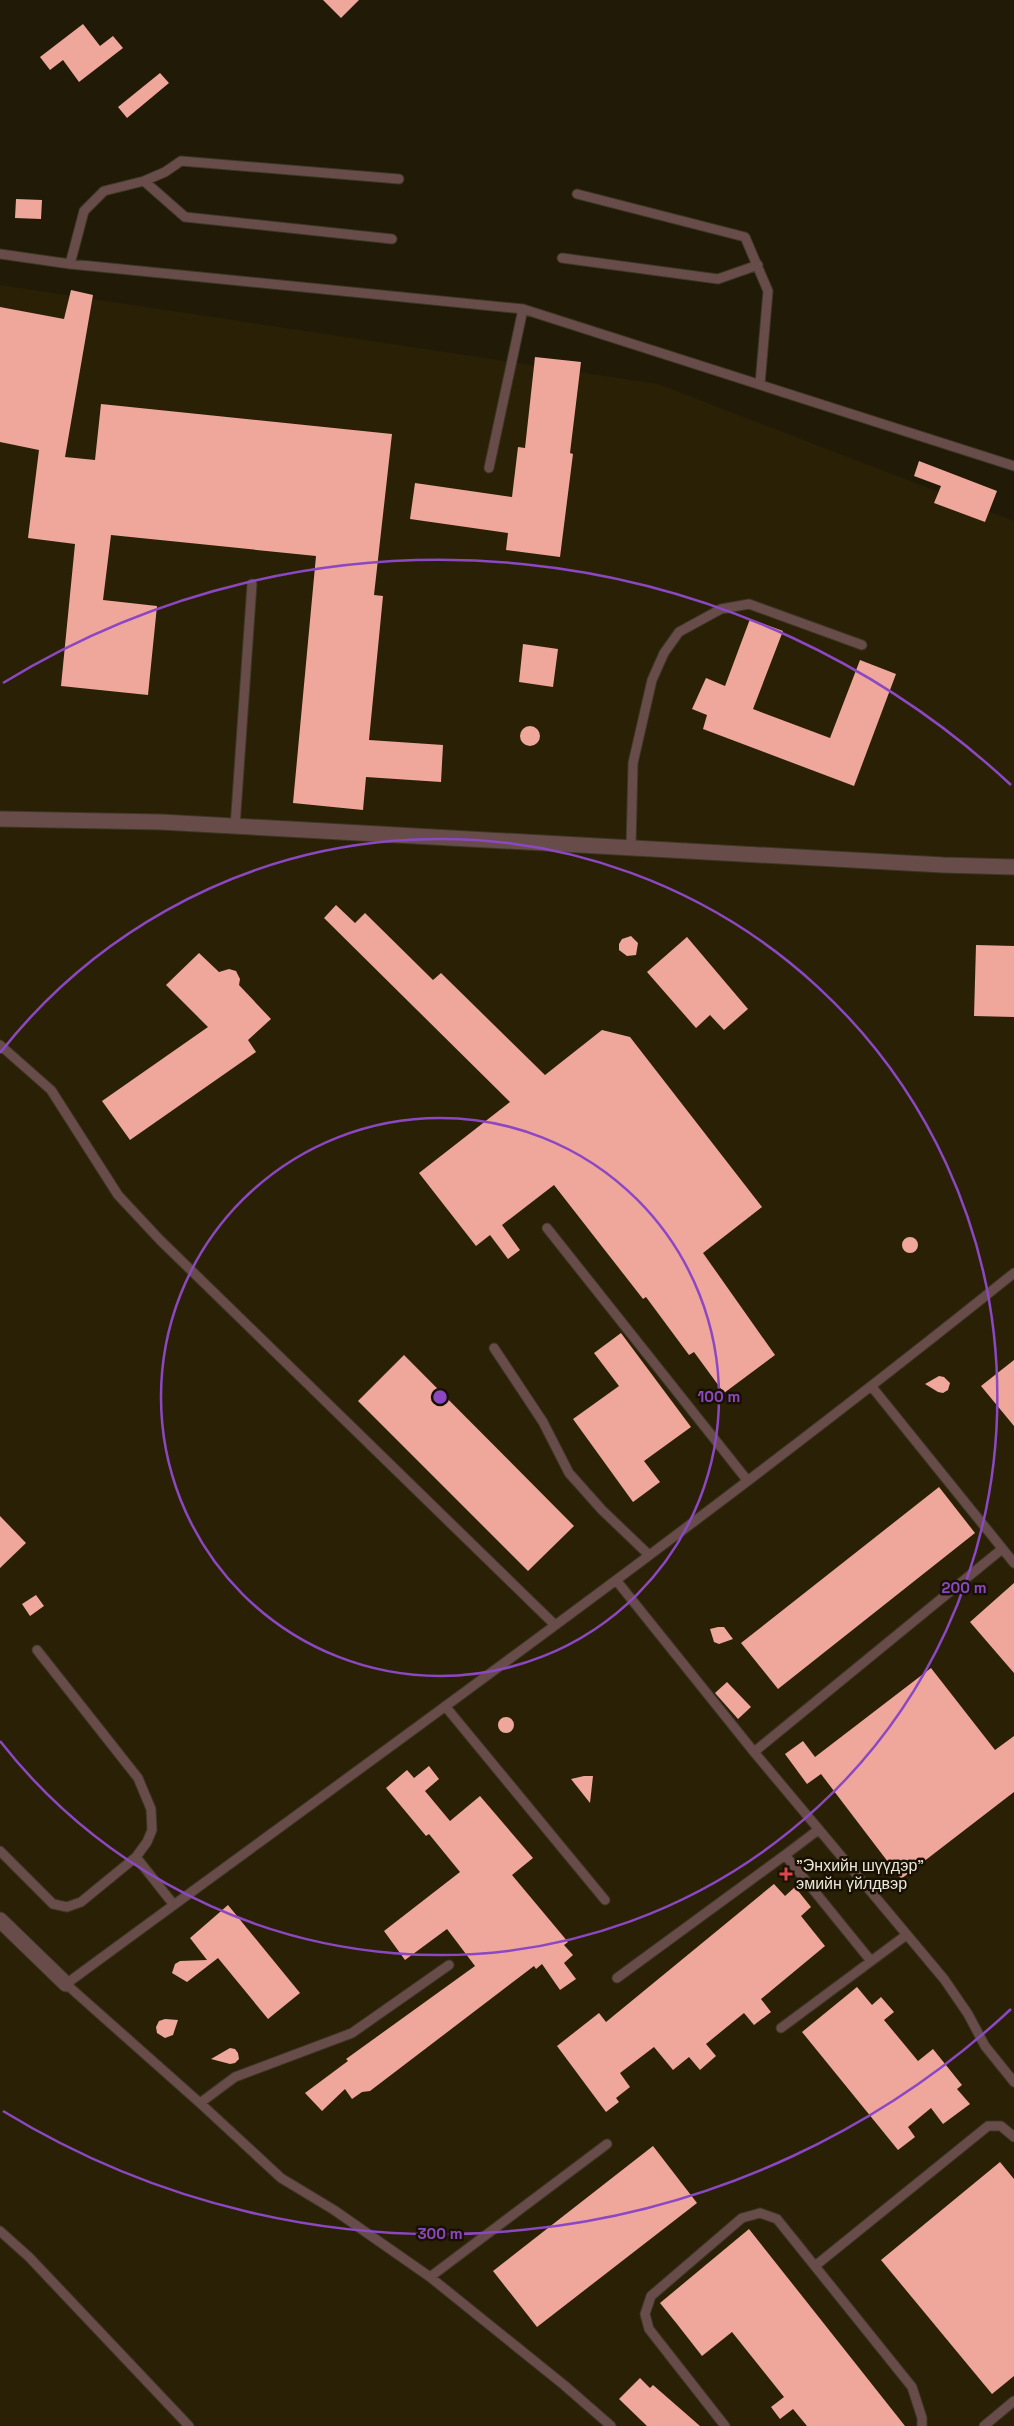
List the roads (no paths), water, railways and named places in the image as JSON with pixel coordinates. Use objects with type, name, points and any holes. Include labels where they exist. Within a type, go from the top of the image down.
[{"type":"street","points":[[0,819],[161,822],[943,865],[1014,866]]},
{"type":"street","points":[[0,1920],[66,1984]]},
{"type":"lane","points":[[70,264],[84,211],[104,191],[144,181],[165,172],[181,161],[399,179]]},
{"type":"lane","points":[[144,181],[185,217],[392,239]]},
{"type":"lane","points":[[576,194],[745,237],[768,291],[760,384]]},
{"type":"lane","points":[[0,254],[70,264],[523,309],[1014,466]]},
{"type":"lane","points":[[562,258],[718,279],[758,265]]},
{"type":"lane","points":[[489,468],[523,309]]},
{"type":"lane","points":[[235,827],[252,584]]},
{"type":"lane","points":[[631,847],[633,763],[652,680],[664,653],[679,632],[721,609],[749,604],[862,644]]},
{"type":"lane","points":[[0,1044],[51,1090],[118,1195],[160,1240],[555,1625]]},
{"type":"lane","points":[[547,1228],[747,1480]]},
{"type":"lane","points":[[611,2426],[564,2385],[430,2277],[334,2210],[281,2178],[200,2102],[66,1984],[616,1580],[872,1387],[1014,1273]]},
{"type":"lane","points":[[494,1348],[542,1422],[569,1473],[602,1510],[649,1555]]},
{"type":"lane","points":[[872,1387],[1014,1563]]},
{"type":"lane","points":[[754,1752],[1002,1549]]},
{"type":"lane","points":[[616,1580],[754,1752],[872,1892],[905,1936],[944,1979],[968,2014],[985,2046],[1014,2082]]},
{"type":"lane","points":[[0,1850],[53,1904],[67,1907],[81,1902],[136,1857],[147,1842],[152,1830],[151,1809],[138,1778],[37,1650]]},
{"type":"lane","points":[[445,1706],[604,1900]]},
{"type":"lane","points":[[617,1978],[818,1830]]},
{"type":"lane","points":[[786,1854],[871,1961]]},
{"type":"lane","points":[[136,1857],[174,1905]]},
{"type":"lane","points":[[781,2028],[905,1936]]},
{"type":"lane","points":[[200,2102],[235,2077],[352,2033],[449,1965]]},
{"type":"lane","points":[[815,2266],[988,2126],[1001,2126],[1014,2137]]},
{"type":"lane","points":[[430,2277],[608,2144]]},
{"type":"lane","points":[[725,2426],[649,2329],[645,2314],[651,2296],[742,2218],[760,2213],[777,2219],[912,2387],[922,2418],[922,2426]]},
{"type":"lane","points":[[0,2231],[29,2257],[190,2426]]},
{"type":"lane","points":[[984,2426],[1014,2401]]},
{"type":"place","name":"\"Энхийн шүүдэр\" эмийн үйлдвэр","points":[[786,1874]]}]
